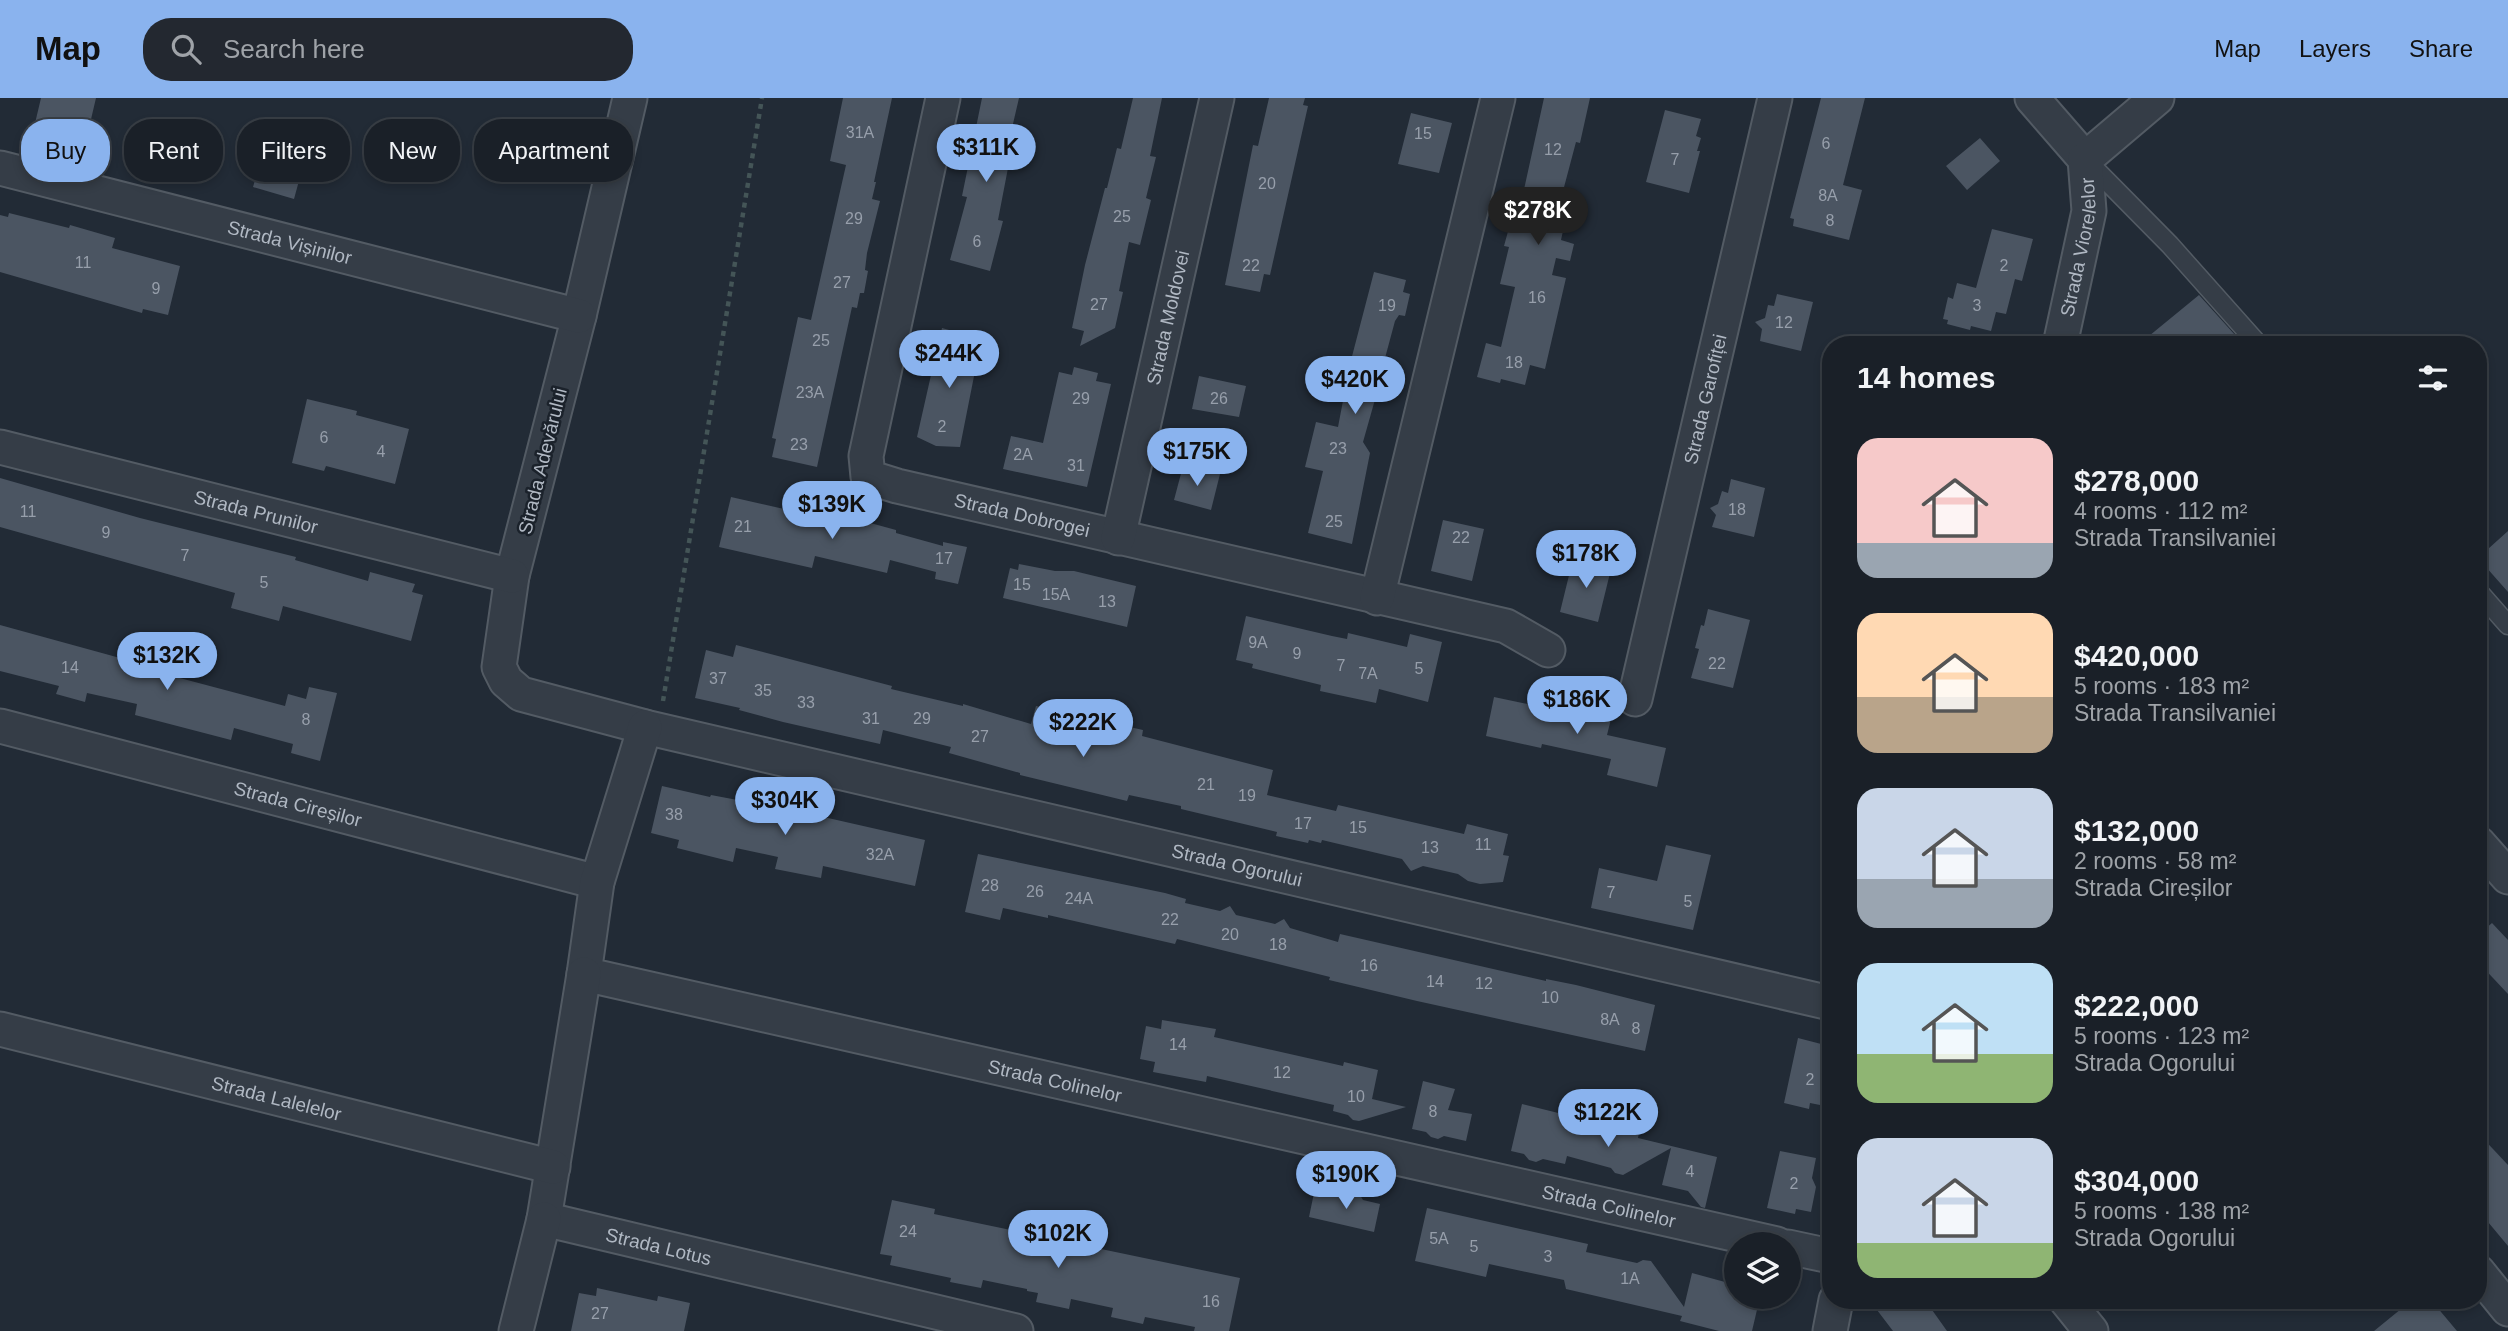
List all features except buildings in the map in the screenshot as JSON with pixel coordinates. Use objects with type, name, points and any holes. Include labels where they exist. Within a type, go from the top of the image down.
[{"type":"street","name":"Strada Adevărului","points":[[630,98],[579,316],[512,576],[499,667],[506,681],[522,694],[645,727]]},
{"type":"street","name":"Strada Dobrogei","points":[[943,98],[866,456],[868,477],[1118,538],[1506,626],[1548,650]]},
{"type":"street","name":"Strada Moldovei","points":[[1118,538],[1217,98]]},
{"type":"street","points":[[1377,598],[1498,98]]},
{"type":"street","name":"Strada Garofiței","points":[[1635,699],[1775,98]]},
{"type":"street","points":[[2032,98],[2085,159]]},
{"type":"street","name":"Strada Viorelelor","points":[[2062,336],[2089,211],[2085,159],[2157,98]]},
{"type":"street","name":"Strada Vișinilor","points":[[0,168],[579,316]]},
{"type":"street","name":"Strada Prunilor","points":[[0,447],[512,576]]},
{"type":"street","name":"Strada Cireșilor","points":[[0,726],[597,881]]},
{"type":"street","points":[[516,1331],[544,1219],[597,881],[645,727]]},
{"type":"street","name":"Strada Ogorului","points":[[645,727],[1822,1001]]},
{"type":"street","points":[[2487,853],[2508,877]]},
{"type":"street","name":"Strada Colinelor","points":[[584,974],[1724,1232]]},
{"type":"street","name":"Strada Lalelelor","points":[[0,1029],[553,1167]]},
{"type":"street","name":"Strada Lotus","points":[[544,1219],[1016,1331]]},
{"type":"street","points":[[1801,1250],[1822,1254]]},
{"type":"street","points":[[2487,1283],[2508,1309]]},
{"type":"street","points":[[1830,1331],[1834,1309]]},
{"type":"street","points":[[2073,1309],[2091,1331]]},
{"type":"lane","points":[[2085,159],[2170,245],[2251,336]]},
{"type":"lane","points":[[2487,601],[2508,625]]},
{"type":"path","points":[[645,727],[661,715],[762,98]]}]
